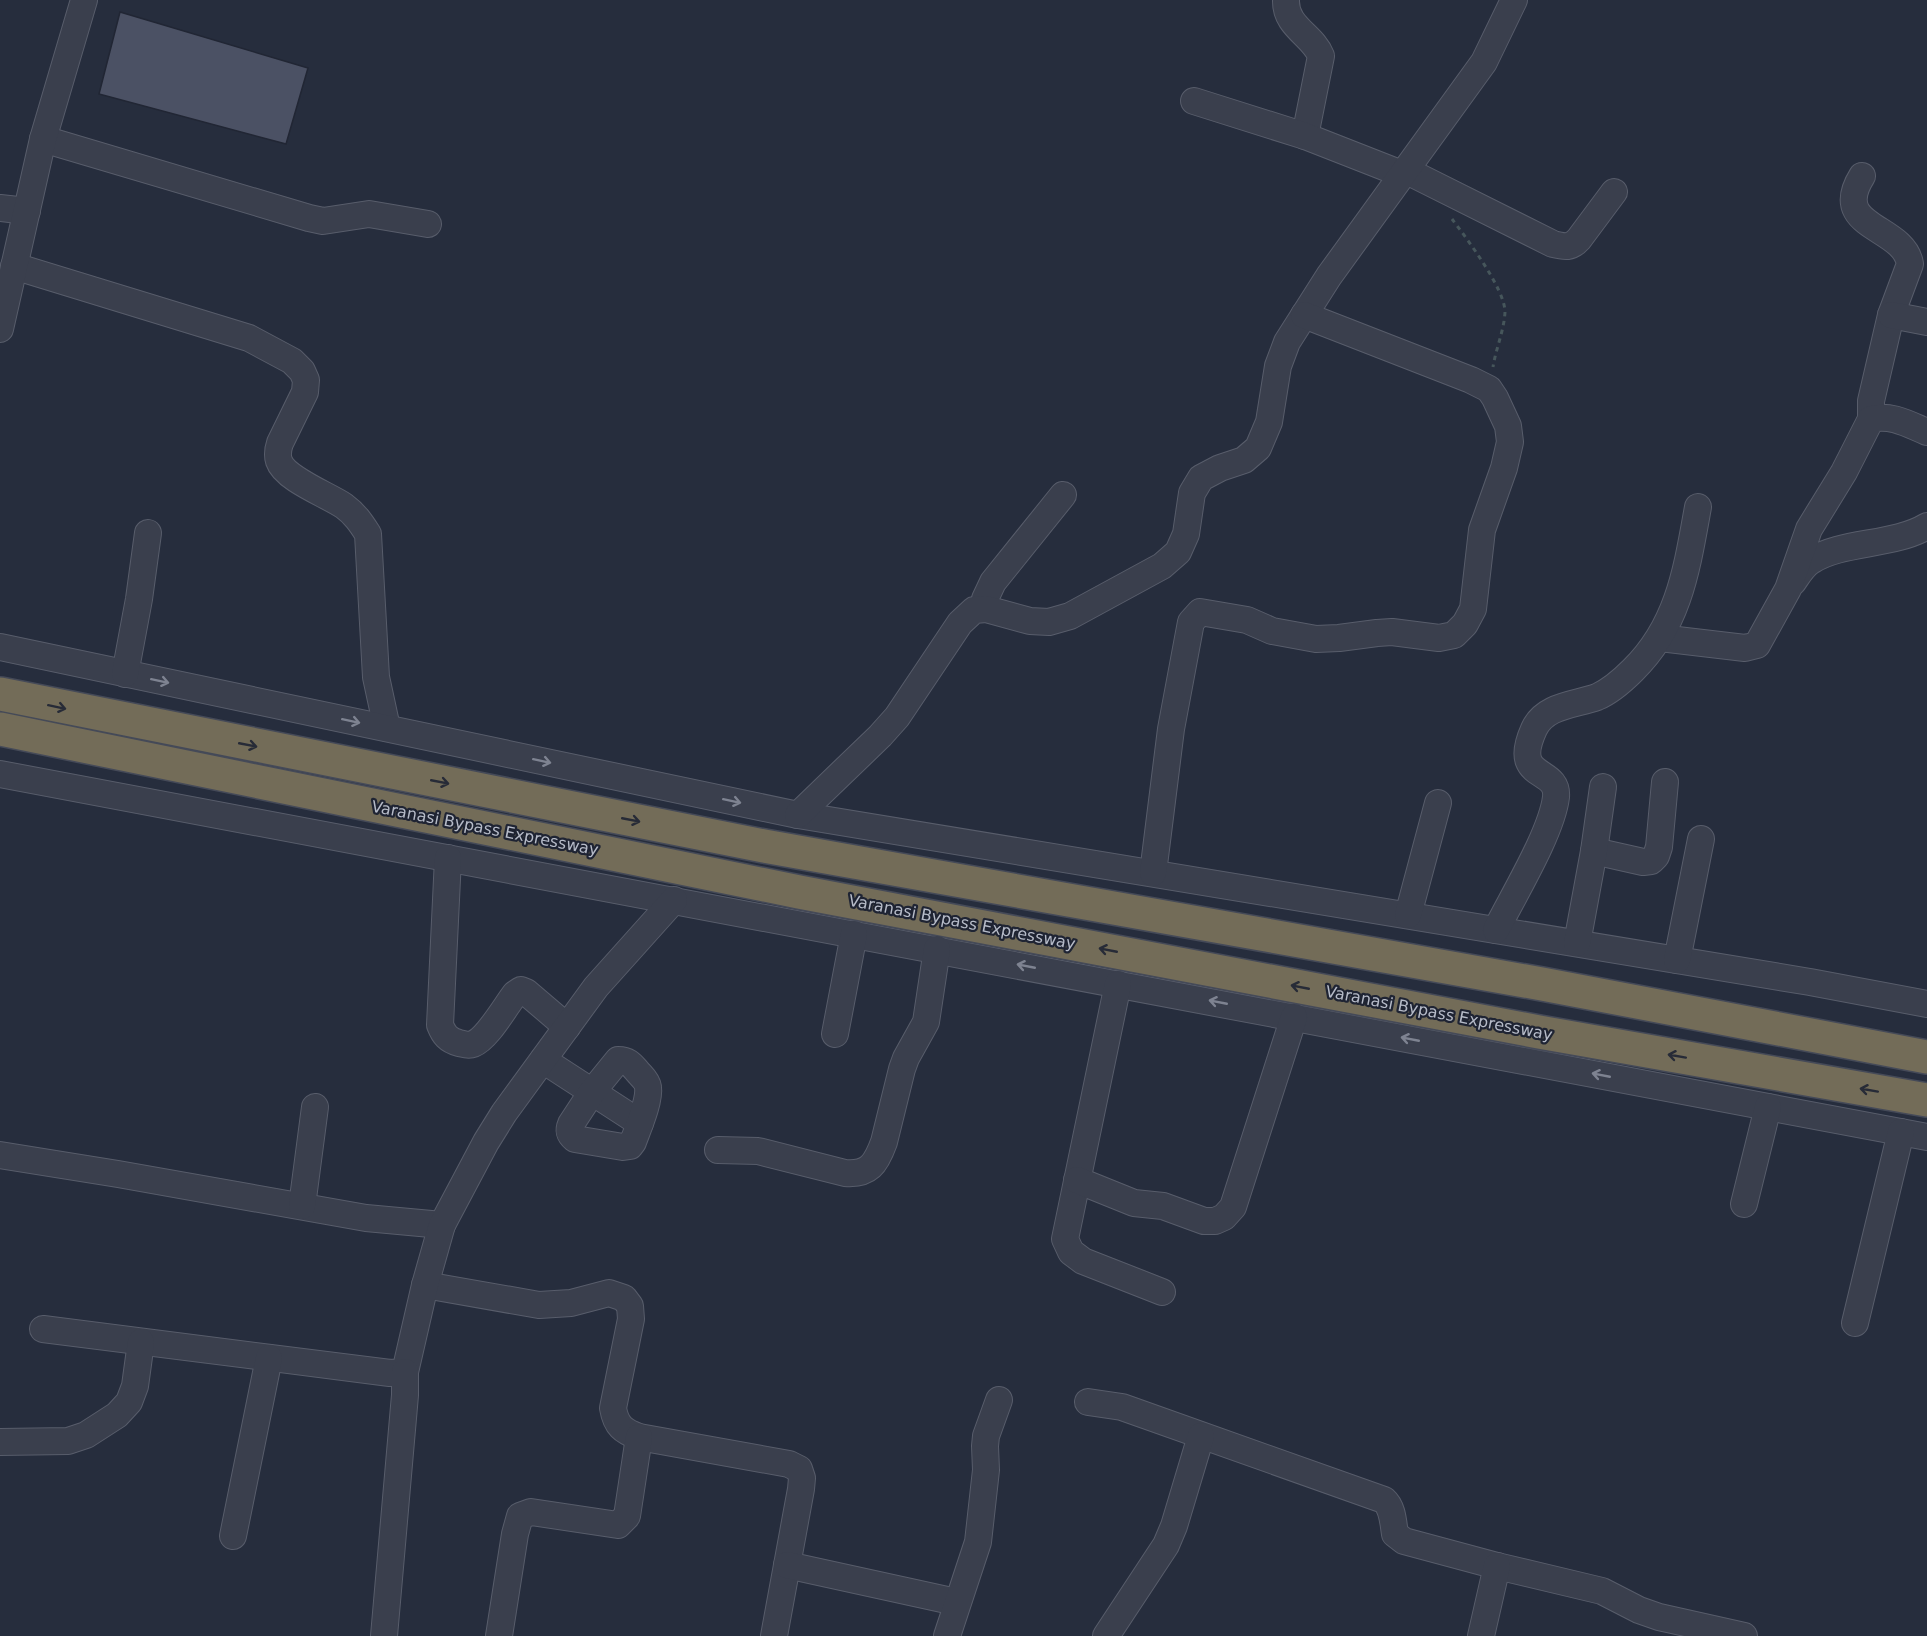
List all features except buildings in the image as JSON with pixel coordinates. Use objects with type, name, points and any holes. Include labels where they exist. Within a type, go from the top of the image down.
[{"type":"highway","points":[[0,694],[764,846],[1542,984],[1927,1057]]},
{"type":"highway","name":"Varanasi Bypass Expressway","points":[[0,729],[799,891],[1539,1032],[1927,1100]]},
{"type":"street","points":[[0,329],[44,139],[84,0]]},
{"type":"street","points":[[1286,0],[1288,15],[1293,24],[1317,47],[1321,56],[1305,136]]},
{"type":"street","points":[[798,815],[897,717],[966,616],[974,610],[986,609],[1030,621],[1049,622],[1070,616],[1162,566],[1178,552],[1186,534],[1192,493],[1201,478],[1220,468],[1244,460],[1258,448],[1269,422],[1278,366],[1287,342],[1329,276],[1484,62],[1514,0]]},
{"type":"street","points":[[1194,101],[1305,136],[1404,172],[1553,244],[1565,247],[1573,245],[1614,192]]},
{"type":"street","points":[[44,139],[322,221],[369,214],[428,224]]},
{"type":"street","points":[[1788,589],[1809,529],[1844,472],[1871,419],[1872,401],[1891,315],[1908,272],[1909,258],[1898,245],[1863,220],[1857,212],[1853,196],[1854,187],[1862,176]]},
{"type":"street","points":[[0,208],[27,211]]},
{"type":"street","points":[[14,266],[249,338],[292,361],[302,371],[306,380],[305,392],[280,443],[279,462],[286,472],[345,507],[360,520],[368,534],[376,677],[387,729]]},
{"type":"street","points":[[1153,873],[1171,729],[1191,622],[1195,616],[1200,612],[1247,620],[1281,633],[1316,639],[1392,632],[1448,637],[1454,635],[1470,616],[1474,601],[1482,530],[1504,468],[1510,442],[1508,426],[1490,389],[1304,315]]},
{"type":"street","points":[[1891,315],[1927,322]]},
{"type":"street","points":[[1871,419],[1893,418],[1927,432]]},
{"type":"street","points":[[986,609],[985,599],[993,582],[1063,495]]},
{"type":"street","points":[[1496,930],[1544,834],[1556,798],[1556,787],[1553,782],[1533,770],[1528,763],[1528,745],[1535,728],[1540,719],[1549,712],[1598,696],[1619,683],[1643,660],[1660,638],[1670,621],[1679,597],[1698,507]]},
{"type":"street","points":[[1660,638],[1745,648],[1757,645],[1788,589],[1804,567],[1814,559],[1916,532],[1927,526]]},
{"type":"street","points":[[125,674],[148,533]]},
{"type":"street","points":[[0,647],[798,815],[1810,982],[1927,1004]]},
{"type":"street","points":[[0,774],[1927,1137]]},
{"type":"street","points":[[1594,851],[1643,862],[1651,861],[1656,856],[1659,847],[1665,783]]},
{"type":"street","points":[[1577,943],[1603,787]]},
{"type":"street","points":[[1408,915],[1438,803]]},
{"type":"street","points":[[1677,960],[1701,840]]},
{"type":"street","points":[[448,858],[440,1025],[443,1034],[451,1041],[468,1045],[475,1044],[485,1035],[520,990],[526,992],[567,1027]]},
{"type":"street","points":[[384,1636],[405,1395],[405,1372],[425,1285],[442,1225],[486,1142],[543,1060],[596,987],[674,900]]},
{"type":"street","points":[[835,1034],[854,934]]},
{"type":"street","points":[[718,1150],[758,1151],[845,1173],[856,1174],[871,1167],[884,1142],[906,1058],[926,1022],[937,949]]},
{"type":"street","points":[[1118,984],[1065,1239],[1071,1252],[1083,1261],[1162,1292]]},
{"type":"street","points":[[1077,1180],[1134,1203],[1163,1206],[1204,1221],[1215,1221],[1224,1217],[1233,1207],[1294,1017]]},
{"type":"street","points":[[543,1060],[640,1123]]},
{"type":"street","points":[[618,1060],[630,1063],[646,1081],[648,1087],[640,1123],[630,1146],[623,1147],[575,1139],[570,1135],[571,1124],[592,1092],[618,1060]]},
{"type":"street","points":[[302,1206],[315,1107]]},
{"type":"street","points":[[1744,1204],[1768,1107]]},
{"type":"street","points":[[1855,1323],[1901,1132]]},
{"type":"street","points":[[0,1155],[366,1218],[442,1225]]},
{"type":"street","points":[[425,1285],[539,1305],[571,1303],[609,1293],[624,1298],[630,1306],[631,1318],[614,1408],[615,1421],[624,1431],[639,1437],[789,1464],[799,1469],[802,1478],[801,1489],[774,1636]]},
{"type":"street","points":[[43,1329],[398,1374],[405,1372]]},
{"type":"street","points":[[0,1442],[68,1441],[86,1435],[117,1415],[129,1402],[135,1386],[141,1342]]},
{"type":"street","points":[[233,1536],[269,1358]]},
{"type":"street","points":[[946,1636],[978,1542],[986,1470],[986,1436],[999,1400]]},
{"type":"street","points":[[1088,1402],[1122,1407],[1384,1500],[1389,1504],[1395,1534],[1399,1538],[1497,1566],[1602,1590],[1639,1610],[1659,1617],[1744,1636]]},
{"type":"street","points":[[1106,1636],[1166,1545],[1174,1526],[1201,1436]]},
{"type":"street","points":[[499,1636],[515,1534],[520,1516],[531,1512],[618,1525],[627,1516],[639,1437]]},
{"type":"street","points":[[787,1565],[956,1602]]},
{"type":"street","points":[[1481,1636],[1497,1566]]},
{"type":"path","points":[[1449,216],[1475,251],[1502,296],[1505,310],[1503,327],[1494,361],[1490,389]]}]
